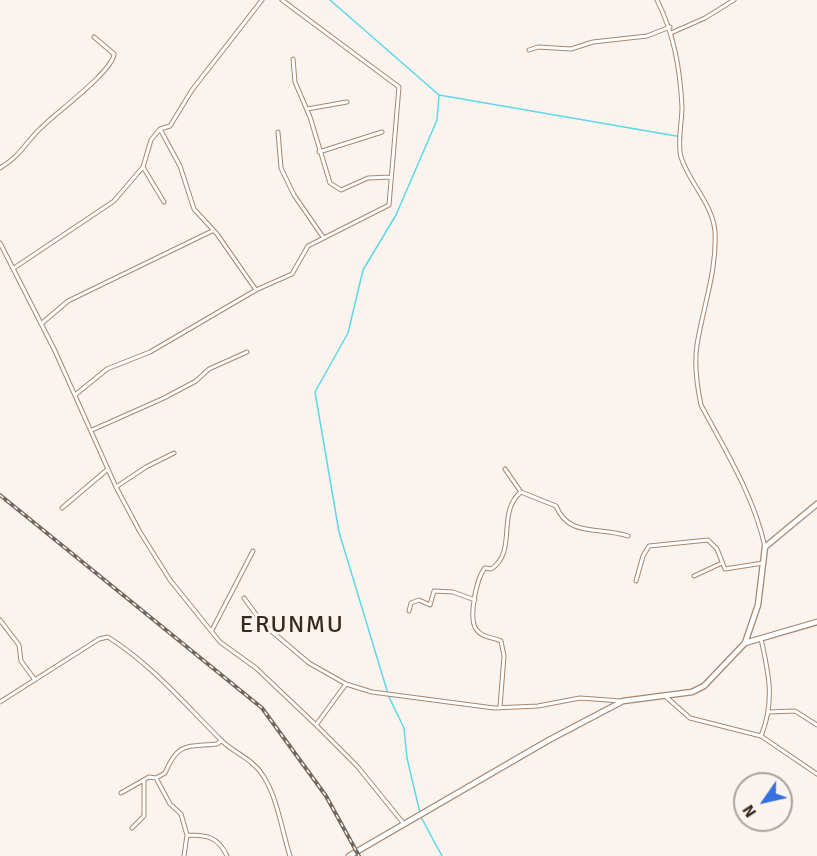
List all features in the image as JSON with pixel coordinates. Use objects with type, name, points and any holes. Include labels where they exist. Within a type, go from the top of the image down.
[{"type":"street","points":[[14,268],[114,201],[142,167],[151,140],[160,129],[170,126],[192,90],[262,0]]},
{"type":"street","points":[[75,395],[107,369],[150,352],[256,290],[292,274],[308,246],[389,205],[399,87],[282,0]]},
{"type":"street","points":[[244,598],[262,624],[309,663],[346,684],[372,693],[500,708],[537,706],[580,698],[623,701],[692,692],[704,686],[745,643],[758,605],[765,547],[752,503],[701,405],[697,388],[697,347],[713,267],[715,231],[709,211],[681,154],[681,104],[676,52],[670,27],[657,0]]},
{"type":"street","points":[[671,33],[705,18],[734,0]]},
{"type":"street","points":[[529,50],[538,47],[565,50],[593,42],[647,36],[670,27]]},
{"type":"street","points":[[0,168],[18,157],[37,131],[96,79],[113,60],[114,54],[94,37]]},
{"type":"street","points":[[293,59],[295,82],[307,109],[325,173],[335,188],[341,189],[368,178],[391,177]]},
{"type":"street","points":[[307,109],[347,102]]},
{"type":"street","points":[[160,129],[180,166],[194,209],[217,234],[256,290]]},
{"type":"street","points":[[278,132],[281,168],[294,195],[323,237]]},
{"type":"street","points":[[319,152],[382,132]]},
{"type":"street","points":[[142,167],[164,202]]},
{"type":"street","points":[[41,324],[68,301],[212,231]]},
{"type":"street","points":[[0,243],[92,430],[116,488],[170,580],[220,642],[255,668],[316,725],[357,766],[404,824]]},
{"type":"street","points":[[92,430],[164,398],[196,381],[209,369],[247,352]]},
{"type":"street","points":[[116,488],[146,467],[174,453]]},
{"type":"street","points":[[62,508],[108,469]]},
{"type":"street","points":[[505,469],[521,492],[556,506],[563,521],[573,528],[628,536]]},
{"type":"street","points":[[500,708],[504,656],[501,640],[485,637],[475,628],[473,621],[475,600],[478,576],[485,568],[492,569],[497,565],[502,555],[508,533],[506,515],[514,498],[521,492]]},
{"type":"street","points":[[765,547],[817,504]]},
{"type":"street","points":[[636,581],[643,556],[649,546],[708,540],[717,549],[725,569],[731,570],[764,562]]},
{"type":"street","points":[[212,630],[253,550]]},
{"type":"street","points":[[694,576],[722,563]]},
{"type":"street","points":[[409,611],[411,603],[419,600],[430,605],[434,591],[453,592],[475,600]]},
{"type":"street","points":[[0,620],[19,645],[21,661],[35,680]]},
{"type":"street","points":[[745,643],[817,622]]},
{"type":"street","points":[[0,702],[99,639],[108,637],[165,680],[221,741],[250,759],[264,776],[270,790],[290,856]]},
{"type":"street","points":[[760,736],[769,712],[771,689],[761,639]]},
{"type":"street","points":[[316,725],[346,684]]},
{"type":"street","points":[[664,695],[690,718],[760,736],[817,774]]},
{"type":"street","points":[[349,856],[549,740],[623,701]]},
{"type":"street","points":[[769,712],[795,711],[817,725]]},
{"type":"street","points":[[121,793],[152,776],[156,778],[165,773],[170,758],[180,749],[217,744],[221,741]]},
{"type":"street","points":[[156,778],[170,804],[181,814],[186,835],[184,856]]},
{"type":"street","points":[[132,828],[144,816],[144,780]]},
{"type":"street","points":[[186,835],[206,835],[214,838],[220,842],[227,856]]},
{"type":"waterway","points":[[330,0],[439,95],[682,137]]},
{"type":"waterway","points":[[420,813],[407,758],[404,728],[389,697],[339,532],[315,392],[348,333],[363,270],[396,215],[437,120],[439,95]]},
{"type":"waterway","points":[[421,817],[442,856]]},
{"type":"railway","points":[[0,495],[262,708],[326,796],[359,856]]},
{"type":"district","name":"ERUNMU","points":[[292,626]]}]
